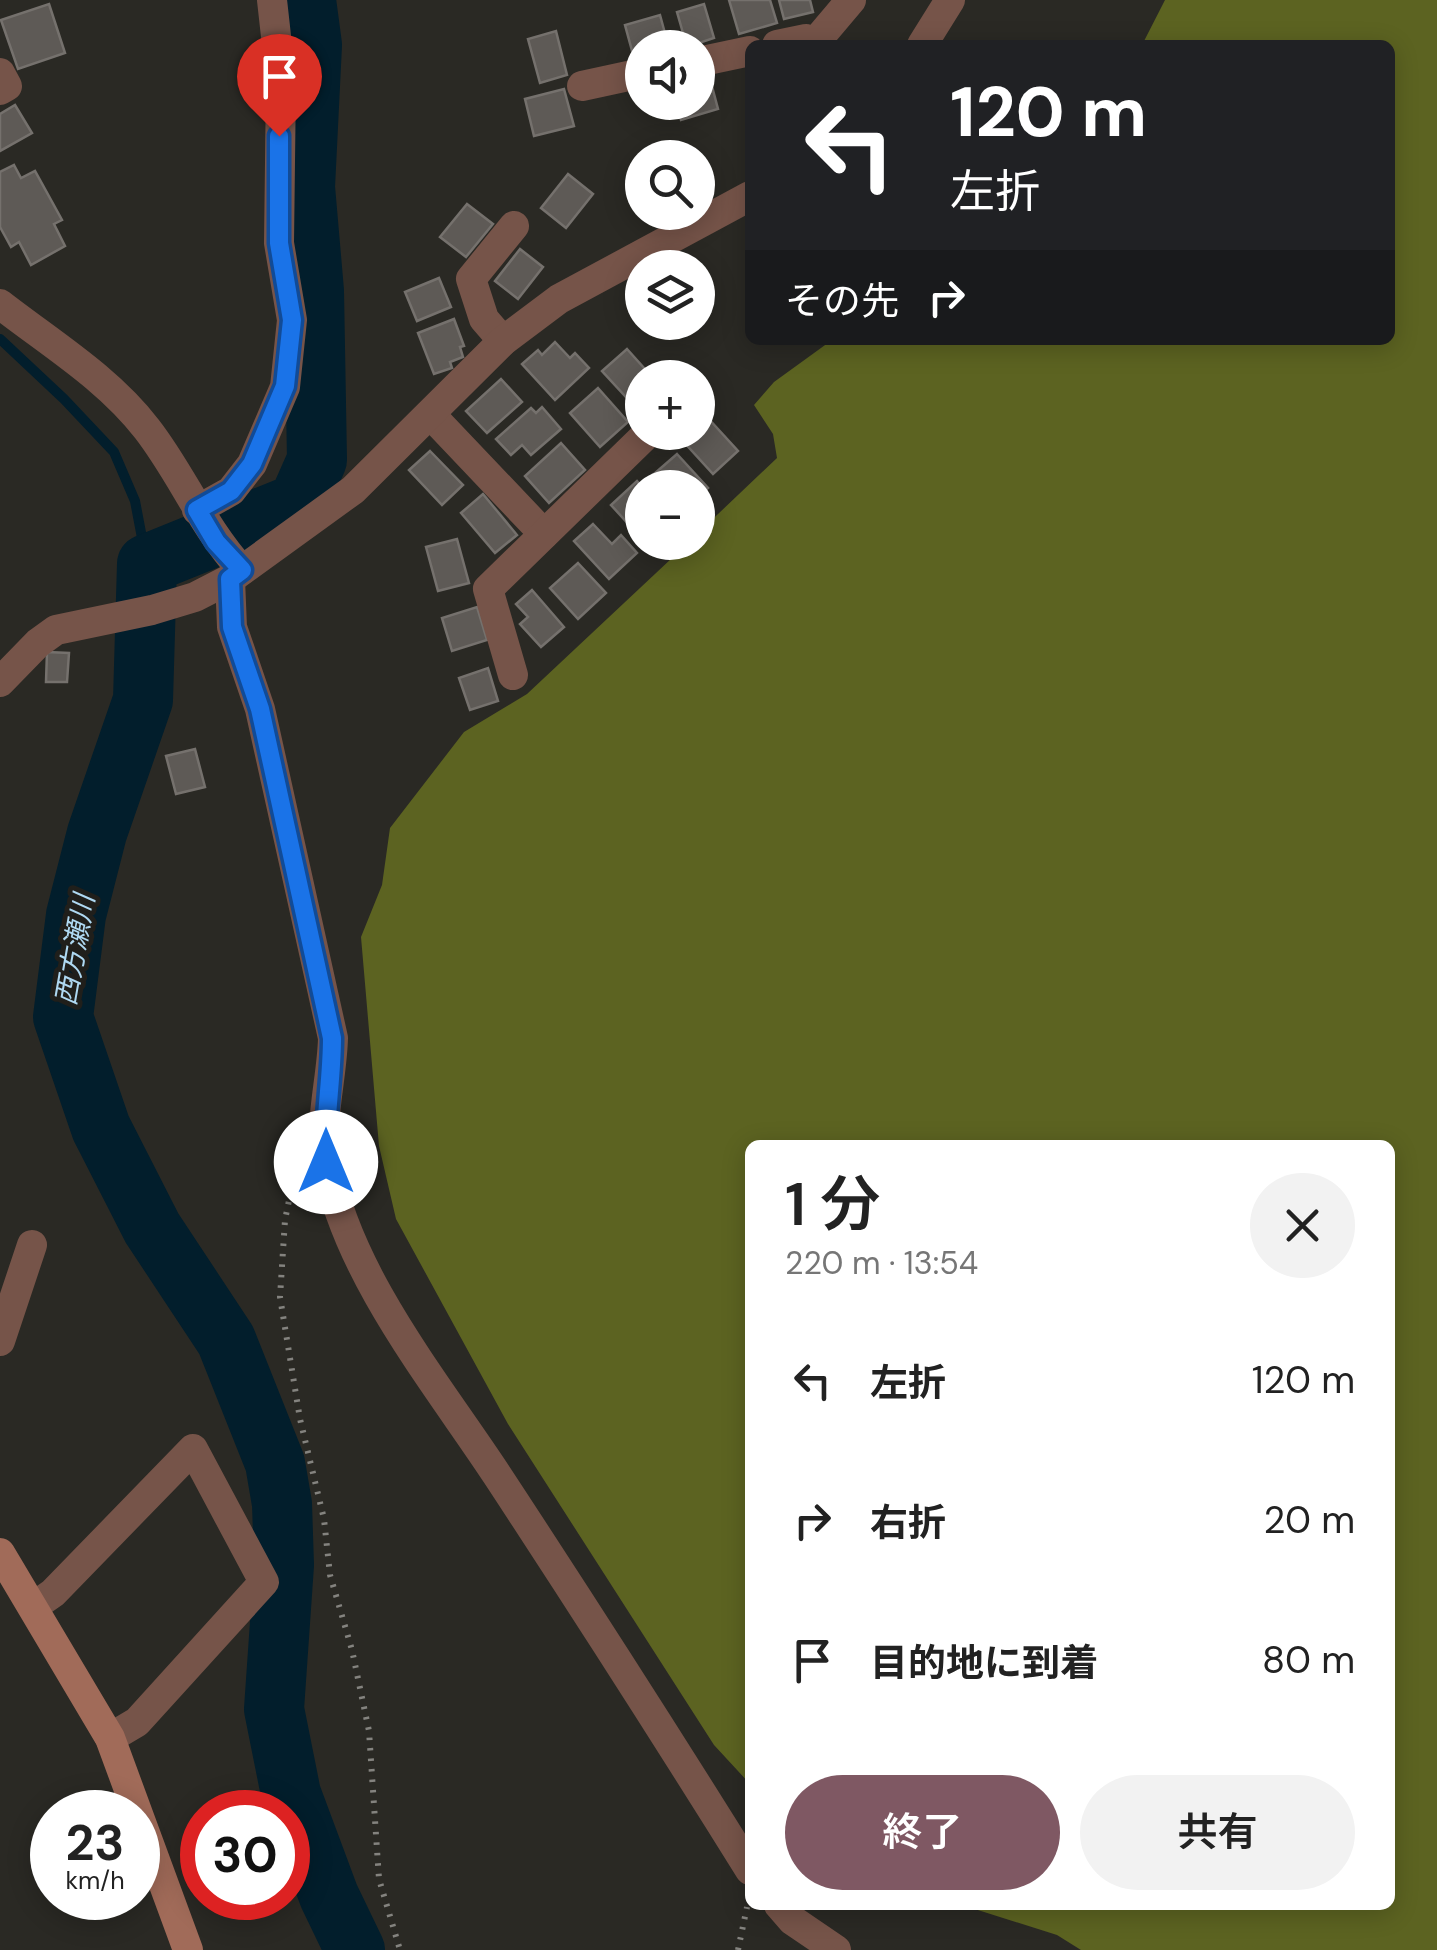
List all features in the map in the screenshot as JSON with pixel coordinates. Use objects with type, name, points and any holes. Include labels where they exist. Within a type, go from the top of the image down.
[{"type":"main road","points":[[0,1553],[110,1738],[188,1950]]},
{"type":"street","points":[[197,510],[231,491],[252,464],[285,386],[292,320],[279,243],[281,81],[272,0]]},
{"type":"street","points":[[817,40],[851,0]]},
{"type":"street","points":[[925,40],[950,0]]},
{"type":"street","points":[[715,58],[745,52]]},
{"type":"street","points":[[0,72],[7,86],[0,90]]},
{"type":"street","points":[[582,86],[625,77]]},
{"type":"street","points":[[0,682],[56,630],[196,597],[236,574],[353,490],[503,341],[558,299],[745,199]]},
{"type":"street","points":[[503,341],[484,320],[471,279],[514,226]]},
{"type":"street","points":[[0,304],[113,389],[149,431],[236,574],[232,627],[260,709],[332,1038],[324,1127],[326,1162],[341,1219],[379,1296],[627,1673],[745,1862]]},
{"type":"street","points":[[430,414],[544,534]]},
{"type":"street","points":[[513,675],[488,589],[631,450]]},
{"type":"street","points":[[0,1341],[32,1245]]},
{"type":"street","points":[[33,1607],[54,1593],[193,1449],[264,1582],[136,1722],[110,1738]]},
{"type":"street","points":[[783,1910],[836,1950]]},
{"type":"path","points":[[296,1167],[285,1220],[280,1297],[300,1419],[324,1519],[330,1576],[370,1731],[378,1879],[400,1950]]},
{"type":"path","points":[[738,1950],[747,1910]]},
{"type":"green space","points":[[1165,0],[1437,0],[1437,1950],[1081,1950],[1057,1935],[978,1910],[1395,1910],[1395,1140],[745,1140],[745,1779],[714,1745],[508,1424],[396,1219],[379,1146],[361,937],[382,885],[390,828],[464,732],[527,694],[670,560],[715,560],[715,517],[777,458],[773,434],[754,405],[774,382],[825,345],[1395,345],[1395,40],[1145,40]]},
{"type":"building","points":[[729,0],[770,0],[777,23],[739,34]]},
{"type":"building","points":[[779,0],[810,0],[813,12],[784,19]]},
{"type":"building","points":[[49,4],[65,53],[18,69],[1,20]]},
{"type":"building","points":[[704,4],[712,30],[682,30],[677,12]]},
{"type":"building","points":[[660,15],[664,30],[626,30],[625,25]]},
{"type":"building","points":[[556,31],[567,75],[540,83],[528,39]]},
{"type":"building","points":[[564,89],[574,126],[534,136],[525,99]]},
{"type":"building","points":[[15,105],[32,133],[0,151],[0,114]]},
{"type":"building","points":[[14,165],[21,178],[35,171],[62,220],[54,224],[65,246],[31,265],[19,242],[11,247],[0,227],[0,172]]},
{"type":"building","points":[[568,174],[593,194],[566,228],[541,208]]},
{"type":"building","points":[[467,204],[493,224],[466,257],[440,237]]},
{"type":"building","points":[[520,249],[543,267],[518,299],[495,281]]},
{"type":"building","points":[[439,278],[451,307],[417,321],[405,292]]},
{"type":"building","points":[[454,319],[464,346],[460,347],[463,357],[450,362],[452,368],[434,374],[418,333]]},
{"type":"building","points":[[555,342],[570,358],[575,353],[589,368],[555,400],[522,364],[538,350],[542,355]]},
{"type":"building","points":[[627,349],[637,360],[625,360],[625,396],[602,371]]},
{"type":"building","points":[[501,379],[522,402],[487,433],[466,411]]},
{"type":"building","points":[[598,388],[625,419],[625,425],[600,447],[570,413]]},
{"type":"building","points":[[542,407],[561,429],[531,455],[522,445],[511,455],[496,439],[531,408],[536,413]]},
{"type":"building","points":[[715,426],[738,451],[715,472],[691,450],[715,450]]},
{"type":"building","points":[[561,443],[585,470],[549,503],[525,476]]},
{"type":"building","points":[[430,451],[463,485],[442,505],[409,470]]},
{"type":"building","points":[[677,454],[692,470],[659,470]]},
{"type":"building","points":[[625,492],[625,520],[611,505]]},
{"type":"building","points":[[483,494],[517,535],[495,553],[461,513]]},
{"type":"building","points":[[593,524],[612,544],[621,535],[625,540],[625,560],[629,560],[609,579],[574,541]]},
{"type":"building","points":[[457,539],[469,583],[438,591],[426,547]]},
{"type":"building","points":[[578,563],[606,593],[578,619],[550,588]]},
{"type":"building","points":[[532,590],[564,627],[541,647],[520,624],[528,617],[516,604]]},
{"type":"building","points":[[477,607],[487,640],[452,651],[442,618]]},
{"type":"building","points":[[47,652],[69,653],[67,682],[46,682]]},
{"type":"building","points":[[488,668],[498,701],[470,710],[459,678]]},
{"type":"building","points":[[195,749],[205,787],[176,794],[166,756]]},
{"type":"waterway","name":"西方瀬川","points":[[306,0],[312,45],[305,187],[314,291],[317,460],[298,503],[147,564],[143,700],[97,833],[76,915],[63,1017],[101,1128],[152,1228],[226,1340],[275,1463],[282,1504],[284,1565],[274,1709],[291,1794],[329,1896],[355,1950]]},
{"type":"waterway","points":[[0,339],[114,452],[135,501],[147,564]]},
{"type":"route","points":[[279,136],[279,243],[292,320],[285,386],[252,464],[231,491],[197,510],[216,542],[242,570],[230,579],[232,627],[260,709],[332,1038],[324,1127],[326,1162]]}]
